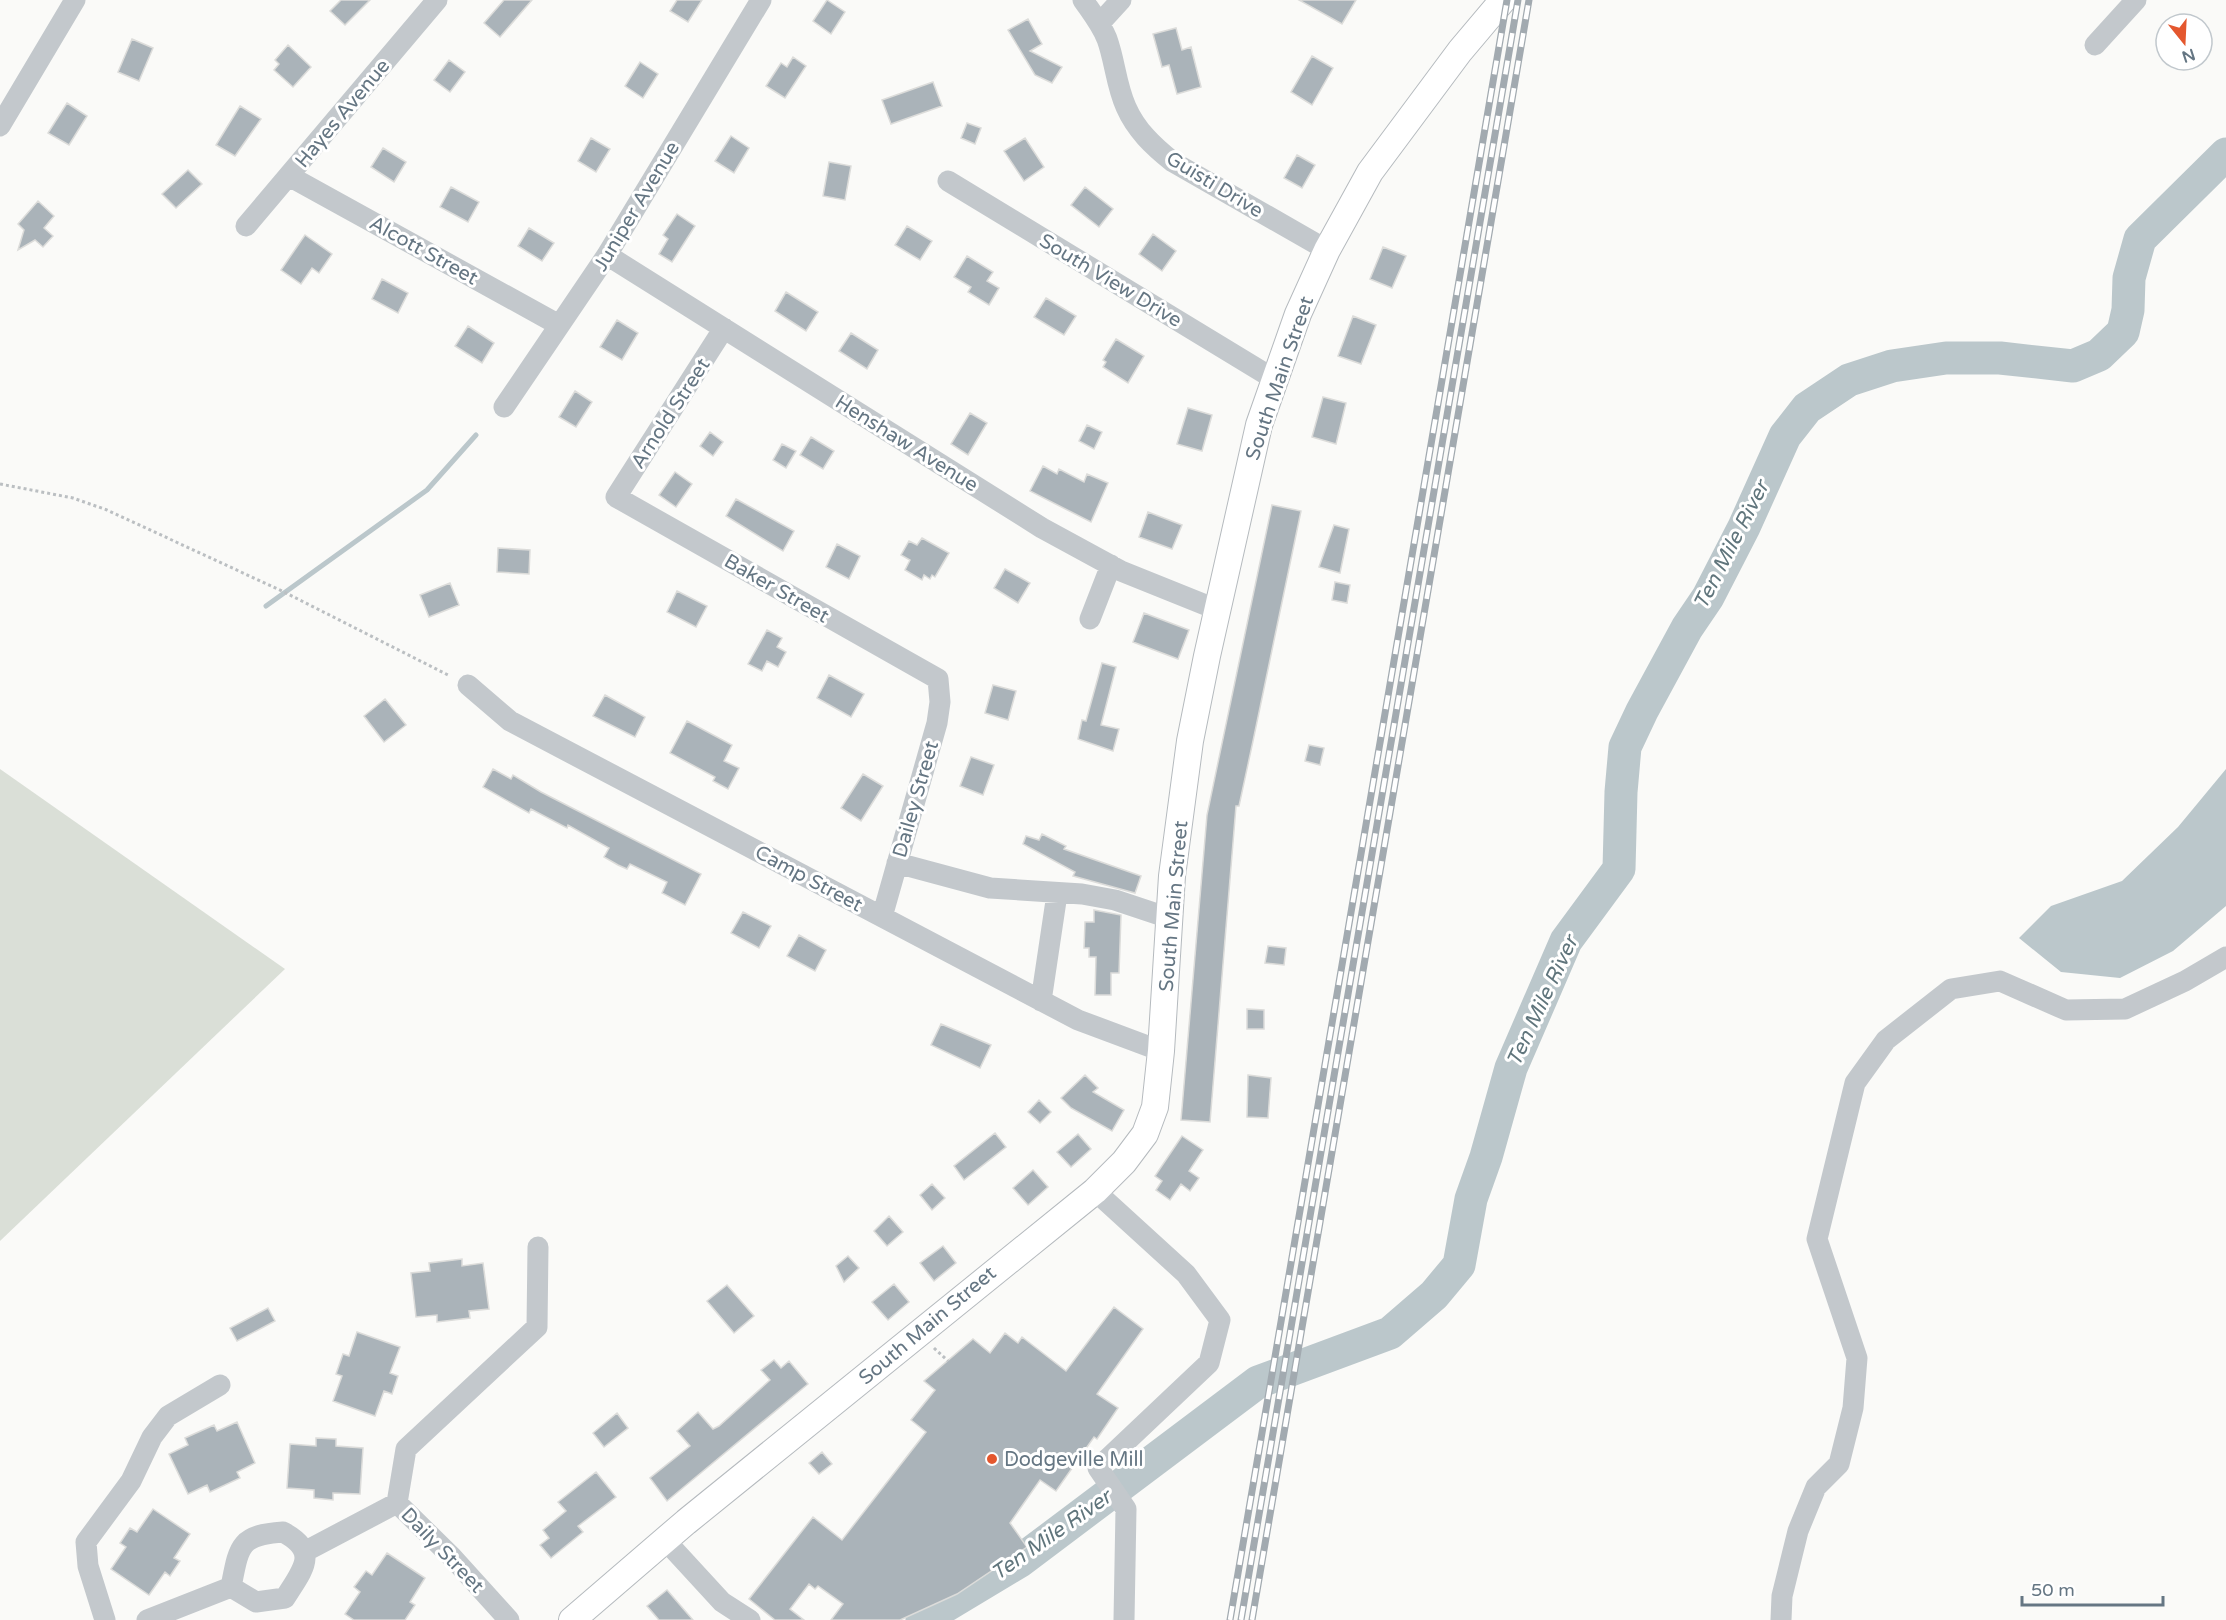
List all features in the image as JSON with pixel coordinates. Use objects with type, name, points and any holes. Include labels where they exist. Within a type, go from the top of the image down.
[{"type":"main road","name":"South Main Street","points":[[572,1620],[665,1540],[984,1278],[1095,1191],[1124,1162],[1144,1134],[1155,1107],[1161,1051],[1172,876],[1190,741],[1259,425],[1298,314],[1327,250],[1370,172],[1460,51],[1503,0]]},
{"type":"street","points":[[0,126],[75,0]]},
{"type":"street","name":"Hayes Avenue","points":[[246,226],[437,0]]},
{"type":"street","name":"Juniper Avenue","points":[[504,406],[607,255],[761,0]]},
{"type":"street","name":"Guisti Drive","points":[[1083,0],[1100,23],[1125,106],[1138,129],[1153,146],[1173,162],[1327,250]]},
{"type":"street","points":[[1100,23],[1121,0]]},
{"type":"street","points":[[2095,45],[2136,0]]},
{"type":"street","name":"Alcott Street","points":[[289,176],[560,326]]},
{"type":"street","name":"South View Drive","points":[[948,181],[1274,379]]},
{"type":"street","name":"Henshaw Avenue","points":[[607,255],[1042,528],[1111,566],[1218,610]]},
{"type":"street","name":"Arnold Street","points":[[616,497],[724,328]]},
{"type":"street","name":"Baker Street","points":[[616,497],[938,679]]},
{"type":"street","points":[[1090,619],[1111,566]]},
{"type":"street","name":"Dailey Street","points":[[882,917],[937,723],[940,702],[938,679]]},
{"type":"street","name":"Camp Street","points":[[468,685],[510,721],[1078,1020],[1161,1051]]},
{"type":"street","points":[[897,863],[990,888],[1082,894],[1115,900],[1169,918]]},
{"type":"street","points":[[1041,1001],[1057,894]]},
{"type":"street","points":[[1781,1620],[1782,1596],[1798,1531],[1816,1487],[1839,1464],[1853,1408],[1857,1358],[1817,1239],[1855,1083],[1886,1040],[1951,989],[2000,981],[2066,1010],[2125,1009],[2185,981],[2226,957]]},
{"type":"street","points":[[1095,1191],[1186,1274],[1220,1320],[1209,1363],[1098,1468],[1106,1483],[1126,1509],[1124,1620]]},
{"type":"street","points":[[397,1503],[406,1449],[537,1327],[538,1247]]},
{"type":"street","points":[[105,1620],[88,1566],[86,1542],[130,1481],[152,1437],[168,1416],[220,1385]]},
{"type":"street","name":"Daily Street","points":[[306,1551],[397,1503],[452,1557],[509,1620]]},
{"type":"street","points":[[283,1532],[299,1541],[306,1551],[304,1563],[285,1598],[256,1602],[231,1587],[242,1546],[258,1534],[283,1532]]},
{"type":"street","points":[[665,1540],[722,1602],[750,1620]]},
{"type":"street","points":[[147,1620],[231,1587]]},
{"type":"path","points":[[0,484],[73,498],[107,510],[282,591],[468,685]]},
{"type":"path","points":[[934,1348],[948,1361]]},
{"type":"shaded area","points":[[0,769],[285,969],[0,1241]]},
{"type":"shaded area","points":[[2226,769],[2226,906],[2173,951],[2120,978],[2061,972],[2019,938],[2051,906],[2122,881],[2178,827]]},
{"type":"building","points":[[341,0],[370,0],[345,25],[330,11]]},
{"type":"building","points":[[504,0],[532,0],[500,37],[484,23]]},
{"type":"building","points":[[677,0],[702,0],[688,22],[670,11]]},
{"type":"building","points":[[827,0],[845,12],[831,34],[813,21]]},
{"type":"building","points":[[1299,0],[1356,0],[1342,24]]},
{"type":"building","points":[[1028,19],[1042,44],[1030,51],[1062,67],[1052,83],[1035,75],[1008,30]]},
{"type":"building","points":[[1176,28],[1182,50],[1191,47],[1201,87],[1177,94],[1169,65],[1162,67],[1153,34]]},
{"type":"building","points":[[132,39],[153,48],[139,81],[118,72]]},
{"type":"building","points":[[288,45],[311,67],[293,87],[274,70],[279,64],[275,60]]},
{"type":"building","points":[[1312,56],[1333,68],[1312,105],[1291,92]]},
{"type":"building","points":[[793,57],[806,66],[785,98],[766,86],[781,63],[787,67]]},
{"type":"building","points":[[449,60],[465,72],[450,92],[434,80]]},
{"type":"building","points":[[640,62],[658,74],[643,98],[625,86]]},
{"type":"building","points":[[933,82],[942,106],[891,124],[882,100]]},
{"type":"building","points":[[67,103],[87,116],[69,145],[48,133]]},
{"type":"building","points":[[240,106],[261,119],[235,156],[216,145]]},
{"type":"building","points":[[967,123],[981,128],[975,144],[961,138]]},
{"type":"building","points":[[731,136],[749,148],[734,173],[715,161]]},
{"type":"building","points":[[591,138],[610,149],[596,172],[578,161]]},
{"type":"building","points":[[1025,138],[1044,167],[1024,181],[1004,151]]},
{"type":"building","points":[[383,148],[406,162],[394,182],[371,167]]},
{"type":"building","points":[[1297,155],[1315,165],[1302,188],[1284,178]]},
{"type":"building","points":[[829,162],[851,166],[845,200],[823,196]]},
{"type":"building","points":[[188,170],[202,184],[176,208],[162,194]]},
{"type":"building","points":[[451,187],[479,202],[468,222],[440,207]]},
{"type":"building","points":[[1085,187],[1113,209],[1099,227],[1071,205]]},
{"type":"building","points":[[38,201],[54,216],[44,228],[53,236],[43,247],[35,240],[18,250],[24,230],[18,224]]},
{"type":"building","points":[[677,214],[695,226],[672,262],[659,254],[668,239],[663,235]]},
{"type":"building","points":[[907,226],[932,241],[920,260],[895,245]]},
{"type":"building","points":[[529,228],[554,243],[542,261],[518,246]]},
{"type":"building","points":[[1153,234],[1176,251],[1162,271],[1139,254]]},
{"type":"building","points":[[305,235],[332,254],[319,273],[312,268],[301,284],[281,270]]},
{"type":"building","points":[[1383,247],[1406,256],[1392,288],[1370,279]]},
{"type":"building","points":[[967,256],[993,272],[987,281],[999,288],[989,305],[968,292],[971,287],[954,277]]},
{"type":"building","points":[[382,279],[408,293],[398,313],[372,299]]},
{"type":"building","points":[[786,292],[818,312],[806,331],[775,311]]},
{"type":"building","points":[[1046,298],[1076,316],[1064,335],[1034,317]]},
{"type":"building","points":[[1353,316],[1376,325],[1361,364],[1338,356]]},
{"type":"building","points":[[617,320],[638,333],[622,360],[600,347]]},
{"type":"building","points":[[468,326],[494,343],[482,363],[455,346]]},
{"type":"building","points":[[851,333],[878,350],[867,369],[839,351]]},
{"type":"building","points":[[1116,339],[1144,356],[1128,383],[1103,367],[1106,362],[1103,360]]},
{"type":"building","points":[[575,391],[592,402],[576,427],[559,417]]},
{"type":"building","points":[[1323,397],[1346,403],[1336,444],[1312,437]]},
{"type":"building","points":[[1188,408],[1212,415],[1202,451],[1177,444]]},
{"type":"building","points":[[970,413],[987,423],[968,455],[951,444]]},
{"type":"building","points":[[1087,425],[1102,432],[1094,449],[1079,441]]},
{"type":"building","points":[[710,432],[723,442],[713,456],[700,446]]},
{"type":"building","points":[[811,437],[834,451],[823,469],[800,455]]},
{"type":"building","points":[[782,444],[796,451],[786,468],[773,460]]},
{"type":"building","points":[[1043,466],[1057,474],[1059,469],[1084,482],[1087,474],[1108,483],[1091,522],[1030,491]]},
{"type":"building","points":[[675,472],[692,484],[676,507],[659,495]]},
{"type":"building","points":[[736,499],[794,531],[783,551],[726,516]]},
{"type":"building","points":[[1272,505],[1301,511],[1239,806],[1236,806],[1210,1122],[1181,1120],[1207,815]]},
{"type":"building","points":[[1148,512],[1182,525],[1172,549],[1139,537]]},
{"type":"building","points":[[1334,525],[1349,529],[1340,573],[1319,567]]},
{"type":"building","points":[[922,538],[949,553],[935,577],[932,575],[930,579],[924,575],[922,580],[905,570],[910,560],[901,555],[909,541],[917,545]]},
{"type":"building","points":[[837,544],[860,556],[849,579],[826,567]]},
{"type":"building","points":[[498,548],[530,550],[529,574],[497,572]]},
{"type":"building","points":[[1005,569],[1030,583],[1018,603],[994,588]]},
{"type":"building","points":[[1335,582],[1350,585],[1347,603],[1332,600]]},
{"type":"building","points":[[450,583],[459,605],[429,617],[420,595]]},
{"type":"building","points":[[677,591],[707,606],[696,627],[667,612]]},
{"type":"building","points":[[1144,613],[1189,630],[1178,659],[1133,642]]},
{"type":"building","points":[[767,630],[782,638],[777,647],[786,652],[778,667],[767,661],[762,671],[748,664]]},
{"type":"building","points":[[1102,663],[1116,667],[1101,725],[1119,729],[1113,751],[1078,739],[1082,720],[1086,721]]},
{"type":"building","points":[[829,675],[864,694],[851,717],[817,698]]},
{"type":"building","points":[[993,685],[1016,691],[1008,720],[985,713]]},
{"type":"building","points":[[605,695],[645,717],[635,737],[593,716]]},
{"type":"building","points":[[385,699],[406,725],[384,742],[364,716]]},
{"type":"building","points":[[687,721],[732,745],[724,761],[739,768],[728,789],[713,781],[715,777],[670,753]]},
{"type":"building","points":[[1309,745],[1324,748],[1320,765],[1305,761]]},
{"type":"building","points":[[971,757],[994,765],[983,795],[960,786]]},
{"type":"building","points":[[493,769],[511,779],[513,775],[541,792],[701,874],[685,905],[662,893],[667,882],[630,864],[627,869],[604,857],[609,848],[568,825],[567,828],[531,809],[529,813],[483,787]]},
{"type":"building","points":[[863,774],[883,786],[861,821],[841,808]]},
{"type":"building","points":[[1042,834],[1066,846],[1064,849],[1141,876],[1135,893],[1073,876],[1075,872],[1023,844],[1026,836],[1039,840]]},
{"type":"building","points":[[1094,910],[1121,915],[1119,973],[1111,973],[1111,995],[1095,995],[1096,957],[1089,957],[1089,948],[1084,948],[1085,922],[1094,922]]},
{"type":"building","points":[[743,912],[771,926],[759,948],[731,933]]},
{"type":"building","points":[[799,935],[826,950],[815,971],[787,956]]},
{"type":"building","points":[[1268,946],[1286,948],[1284,965],[1265,963]]},
{"type":"building","points":[[1247,1009],[1264,1010],[1264,1029],[1247,1029]]},
{"type":"building","points":[[941,1024],[991,1045],[980,1068],[931,1045]]},
{"type":"building","points":[[1085,1075],[1098,1088],[1093,1092],[1124,1110],[1112,1131],[1071,1108],[1061,1098]]},
{"type":"building","points":[[1248,1075],[1271,1078],[1268,1118],[1247,1117]]},
{"type":"building","points":[[1039,1100],[1051,1112],[1040,1123],[1028,1112]]},
{"type":"building","points":[[995,1133],[1006,1147],[964,1180],[954,1166]]},
{"type":"building","points":[[1078,1134],[1091,1149],[1071,1167],[1057,1152]]},
{"type":"building","points":[[1182,1136],[1203,1150],[1189,1171],[1199,1178],[1190,1191],[1181,1184],[1170,1200],[1156,1190],[1162,1181],[1155,1176]]},
{"type":"building","points":[[1033,1170],[1048,1187],[1028,1205],[1013,1188]]},
{"type":"building","points":[[932,1184],[945,1198],[932,1210],[920,1195]]},
{"type":"building","points":[[889,1216],[903,1232],[887,1246],[874,1231]]},
{"type":"building","points":[[943,1246],[956,1263],[934,1281],[920,1263]]},
{"type":"building","points":[[848,1256],[859,1268],[844,1282],[836,1266]]},
{"type":"building","points":[[462,1259],[462,1266],[483,1263],[489,1309],[469,1311],[470,1318],[437,1322],[437,1315],[416,1317],[411,1273],[430,1271],[429,1263]]},
{"type":"building","points":[[894,1284],[909,1302],[888,1320],[872,1302]]},
{"type":"building","points":[[727,1285],[754,1316],[734,1333],[707,1301]]},
{"type":"building","name":"Dodgeville Mill","points":[[1114,1307],[1143,1329],[1097,1394],[1118,1408],[1097,1439],[1094,1437],[1056,1491],[1040,1480],[1010,1523],[1027,1547],[957,1594],[900,1620],[831,1620],[843,1604],[818,1586],[815,1589],[809,1584],[790,1609],[804,1620],[775,1620],[749,1599],[813,1517],[842,1540],[926,1432],[911,1420],[935,1390],[924,1381],[973,1339],[990,1353],[1005,1333],[1018,1343],[1022,1337],[1066,1371]]},
{"type":"building","points":[[268,1308],[275,1321],[237,1341],[230,1328]]},
{"type":"building","points":[[357,1332],[400,1347],[390,1373],[398,1376],[392,1394],[384,1391],[375,1416],[333,1401],[342,1376],[336,1374],[343,1354],[349,1356]]},
{"type":"building","points":[[774,1360],[781,1368],[789,1361],[808,1384],[667,1501],[650,1478],[690,1446],[677,1431],[698,1412],[713,1429],[719,1426],[770,1380],[761,1370]]},
{"type":"building","points":[[617,1413],[628,1428],[604,1447],[593,1433]]},
{"type":"building","points":[[237,1422],[255,1463],[237,1472],[240,1478],[210,1492],[207,1485],[188,1494],[169,1454],[188,1445],[185,1438],[214,1425],[217,1431]]},
{"type":"building","points":[[316,1438],[336,1439],[336,1446],[363,1448],[360,1494],[333,1493],[333,1500],[314,1498],[314,1490],[287,1488],[290,1444],[316,1446]]},
{"type":"building","points":[[822,1452],[832,1464],[819,1474],[809,1463]]},
{"type":"building","points":[[596,1472],[616,1497],[578,1526],[583,1532],[551,1558],[540,1545],[549,1538],[543,1530],[566,1511],[558,1502]]},
{"type":"building","points":[[153,1509],[190,1534],[174,1558],[180,1561],[170,1576],[165,1572],[149,1595],[111,1569],[126,1547],[120,1543],[130,1528],[137,1532]]},
{"type":"building","points":[[387,1553],[425,1578],[410,1602],[415,1605],[405,1620],[354,1620],[345,1614],[360,1592],[354,1587],[366,1571],[372,1575]]},
{"type":"building","points":[[667,1590],[693,1620],[659,1620],[647,1606]]},
{"type":"waterway","name":"Ten Mile River","points":[[922,1620],[1020,1561],[1258,1382],[1390,1333],[1434,1295],[1459,1265],[1471,1199],[1486,1157],[1511,1068],[1566,941],[1619,869],[1625,747],[1687,628],[1708,597],[1744,527],[1785,436],[1807,408],[1849,380],[1892,366],[1946,358],[2000,358],[2073,366],[2099,355],[2123,332],[2128,310],[2129,278],[2140,239],[2226,154]]},
{"type":"waterway","points":[[266,606],[427,490],[476,435]]},
{"type":"railway","points":[[1230,1620],[1507,0]]},
{"type":"railway","points":[[1241,1620],[1518,0]]},
{"type":"railway","points":[[1252,1620],[1529,0]]},
{"type":"place","name":"Dodgeville Mill","points":[[992,1459]]}]
